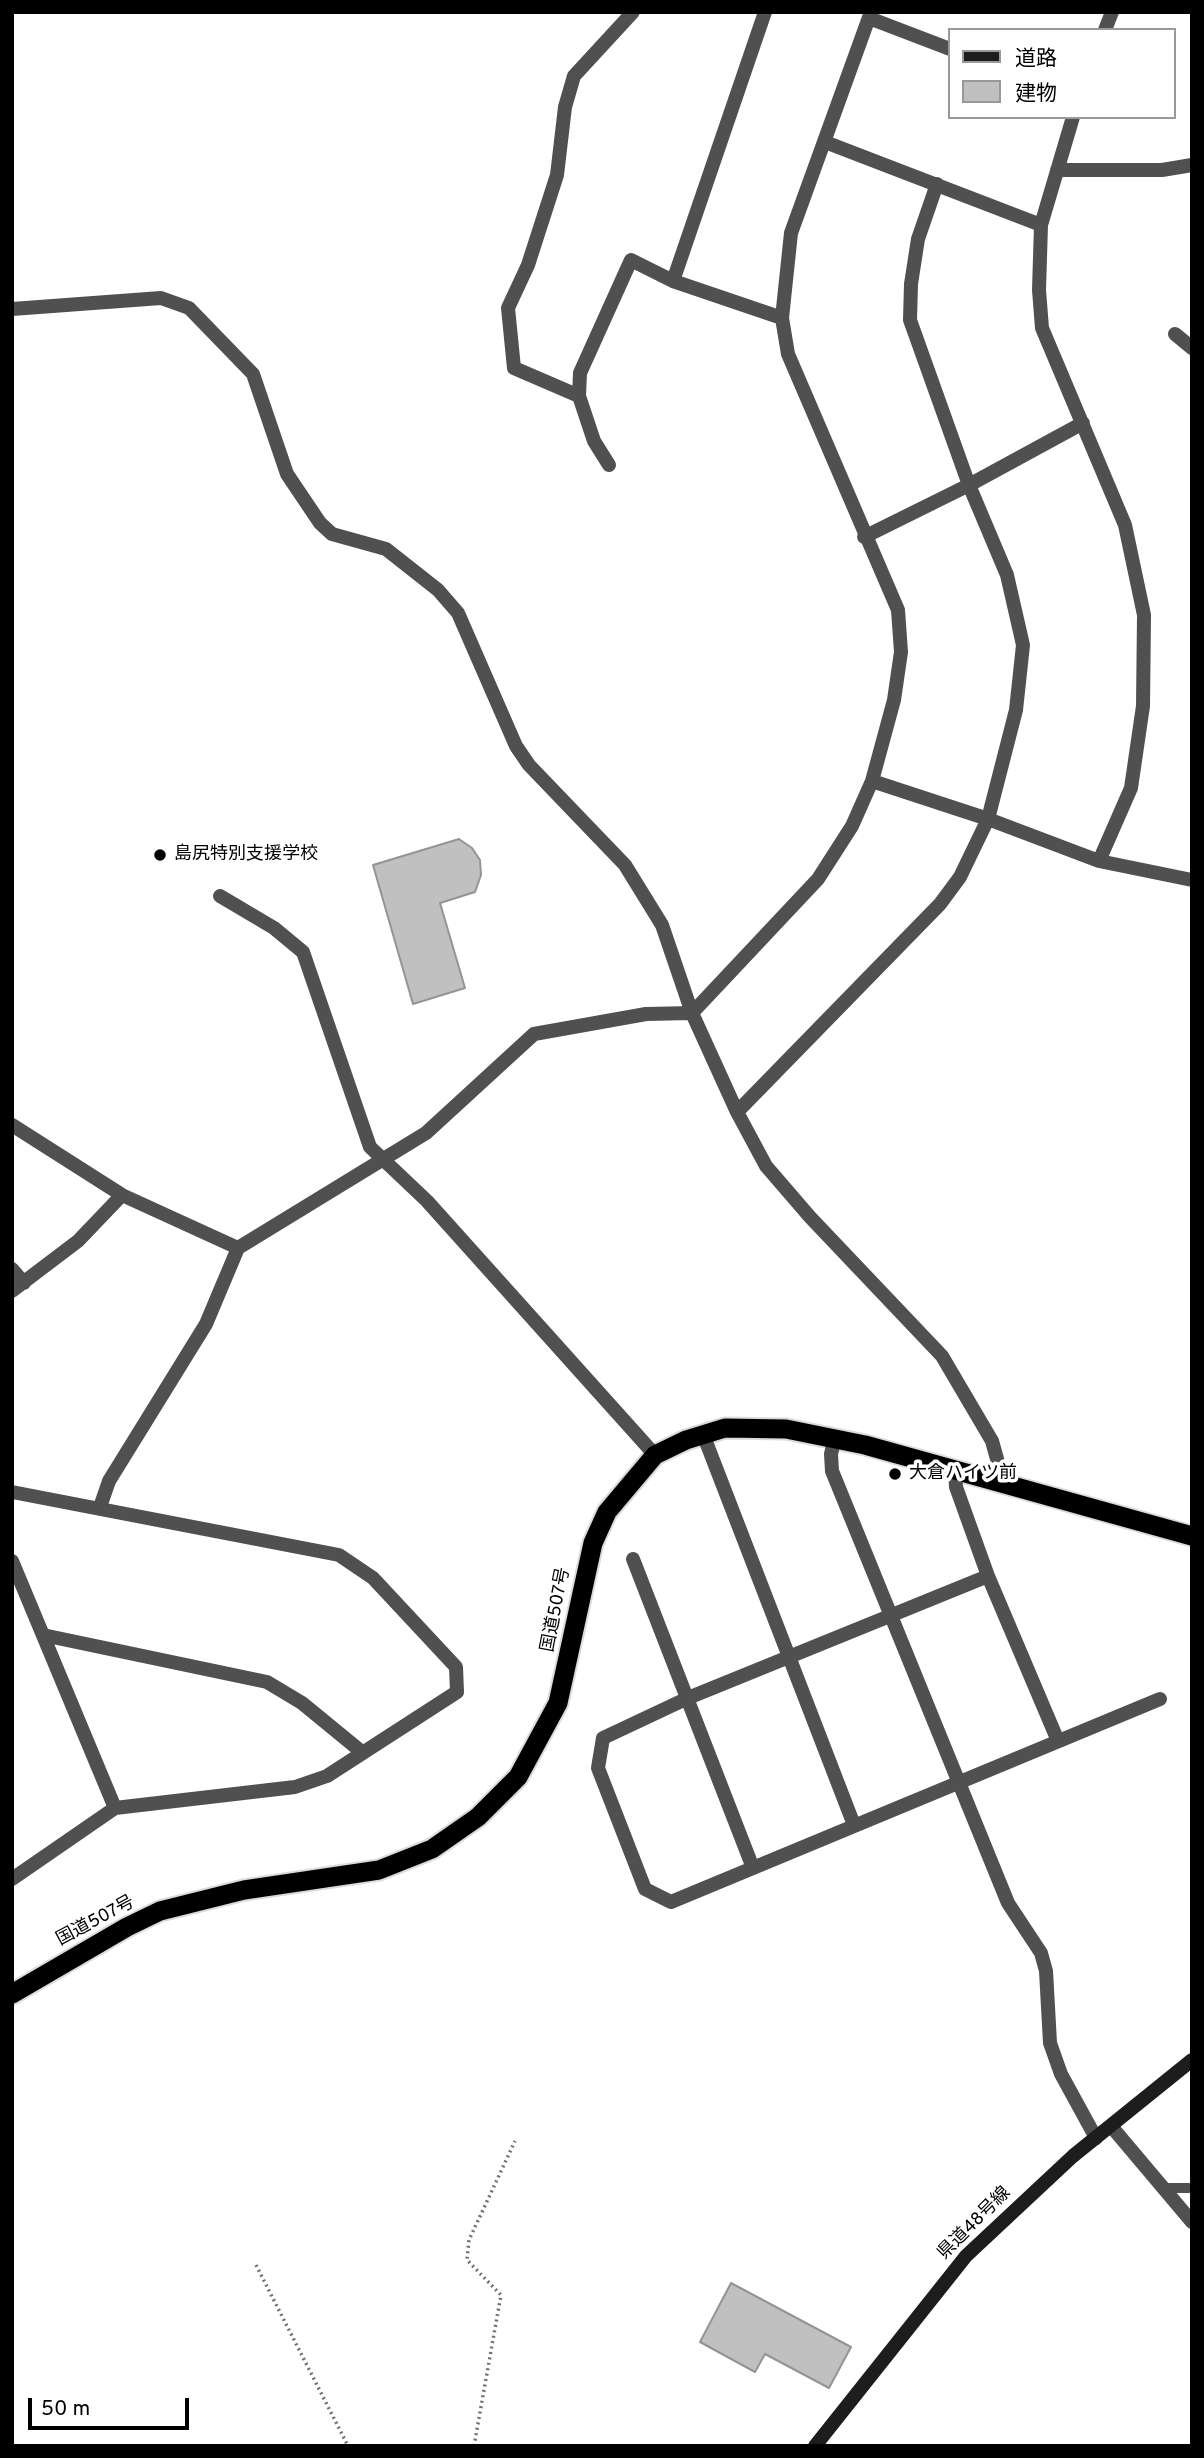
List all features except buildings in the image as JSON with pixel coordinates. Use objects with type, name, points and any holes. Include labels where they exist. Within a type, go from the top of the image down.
[{"type":"highway","name":"国道507号","points":[[12,1994],[127,1927],[160,1911],[244,1890],[379,1870],[432,1849],[478,1817],[518,1777],[550,1721],[563,1689],[593,1543],[618,1496],[655,1455],[704,1434],[749,1426],[786,1429],[835,1438],[1192,1536]]},
{"type":"main road","name":"県道48号線","points":[[815,2446],[967,2256],[1096,2138],[1192,2060]]},
{"type":"street","points":[[579,396],[514,368],[508,308],[528,265],[557,175],[565,107],[574,76],[633,12]]},
{"type":"street","points":[[673,281],[765,12]]},
{"type":"street","points":[[100,1507],[109,1481],[206,1324],[238,1248],[426,1133],[534,1034],[646,1014],[692,1013],[818,879],[852,826],[872,781],[894,699],[901,652],[898,610],[864,537],[788,354],[782,318],[791,233],[870,15],[948,48]]},
{"type":"street","points":[[1072,119],[1041,225],[1039,290],[1042,328],[1125,526],[1144,615],[1143,706],[1131,788],[1099,861]]},
{"type":"street","points":[[825,142],[1041,225]]},
{"type":"street","points":[[1057,170],[1162,170],[1192,165]]},
{"type":"street","points":[[737,1112],[940,904],[960,877],[988,819],[1016,710],[1023,645],[1007,575],[969,485],[910,320],[911,284],[918,239],[937,184]]},
{"type":"street","points":[[609,465],[594,440],[579,396],[580,373],[631,260],[673,281],[782,318]]},
{"type":"street","points":[[12,309],[160,298],[189,308],[253,374],[287,474],[320,523],[332,534],[386,549],[438,590],[458,613],[516,746],[529,765],[625,865],[662,925],[692,1013],[737,1112],[766,1166],[810,1217],[942,1356],[992,1441],[999,1466],[998,1482]]},
{"type":"street","points":[[1175,334],[1192,348]]},
{"type":"street","points":[[864,537],[969,485],[1083,423]]},
{"type":"street","points":[[872,781],[988,819],[1099,861],[1192,880]]},
{"type":"street","points":[[220,896],[274,928],[303,952],[370,1147],[427,1201],[655,1455]]},
{"type":"street","points":[[12,1125],[122,1195],[238,1248]]},
{"type":"street","points":[[12,1269],[18,1287],[78,1241],[122,1195]]},
{"type":"street","points":[[704,1434],[855,1825]]},
{"type":"street","points":[[835,1438],[831,1454],[832,1471],[1008,1903],[1041,1953],[1046,1971],[1050,2043],[1061,2074],[1096,2138]]},
{"type":"street","points":[[955,1470],[956,1487],[988,1576],[1058,1741]]},
{"type":"street","points":[[12,1492],[339,1555],[373,1578],[456,1667],[457,1692],[327,1776],[295,1787],[115,1808],[12,1879]]},
{"type":"street","points":[[633,1559],[753,1868]]},
{"type":"street","points":[[12,1561],[115,1808]]},
{"type":"street","points":[[988,1576],[688,1698],[603,1738],[598,1768],[645,1889],[671,1902],[1160,1699]]},
{"type":"street","points":[[43,1635],[267,1682],[302,1703],[363,1753]]},
{"type":"street","points":[[1111,2126],[1192,2222]]},
{"type":"lane","points":[[1161,2188],[1192,2188]]},
{"type":"path","points":[[474,2446],[501,2295],[467,2260],[469,2240],[515,2141]]},
{"type":"path","points":[[256,2265],[348,2446]]},
{"type":"place","name":"島尻特別支援学校","points":[[160,855]]},
{"type":"place","name":"大倉ハイツ前","points":[[895,1474]]}]
